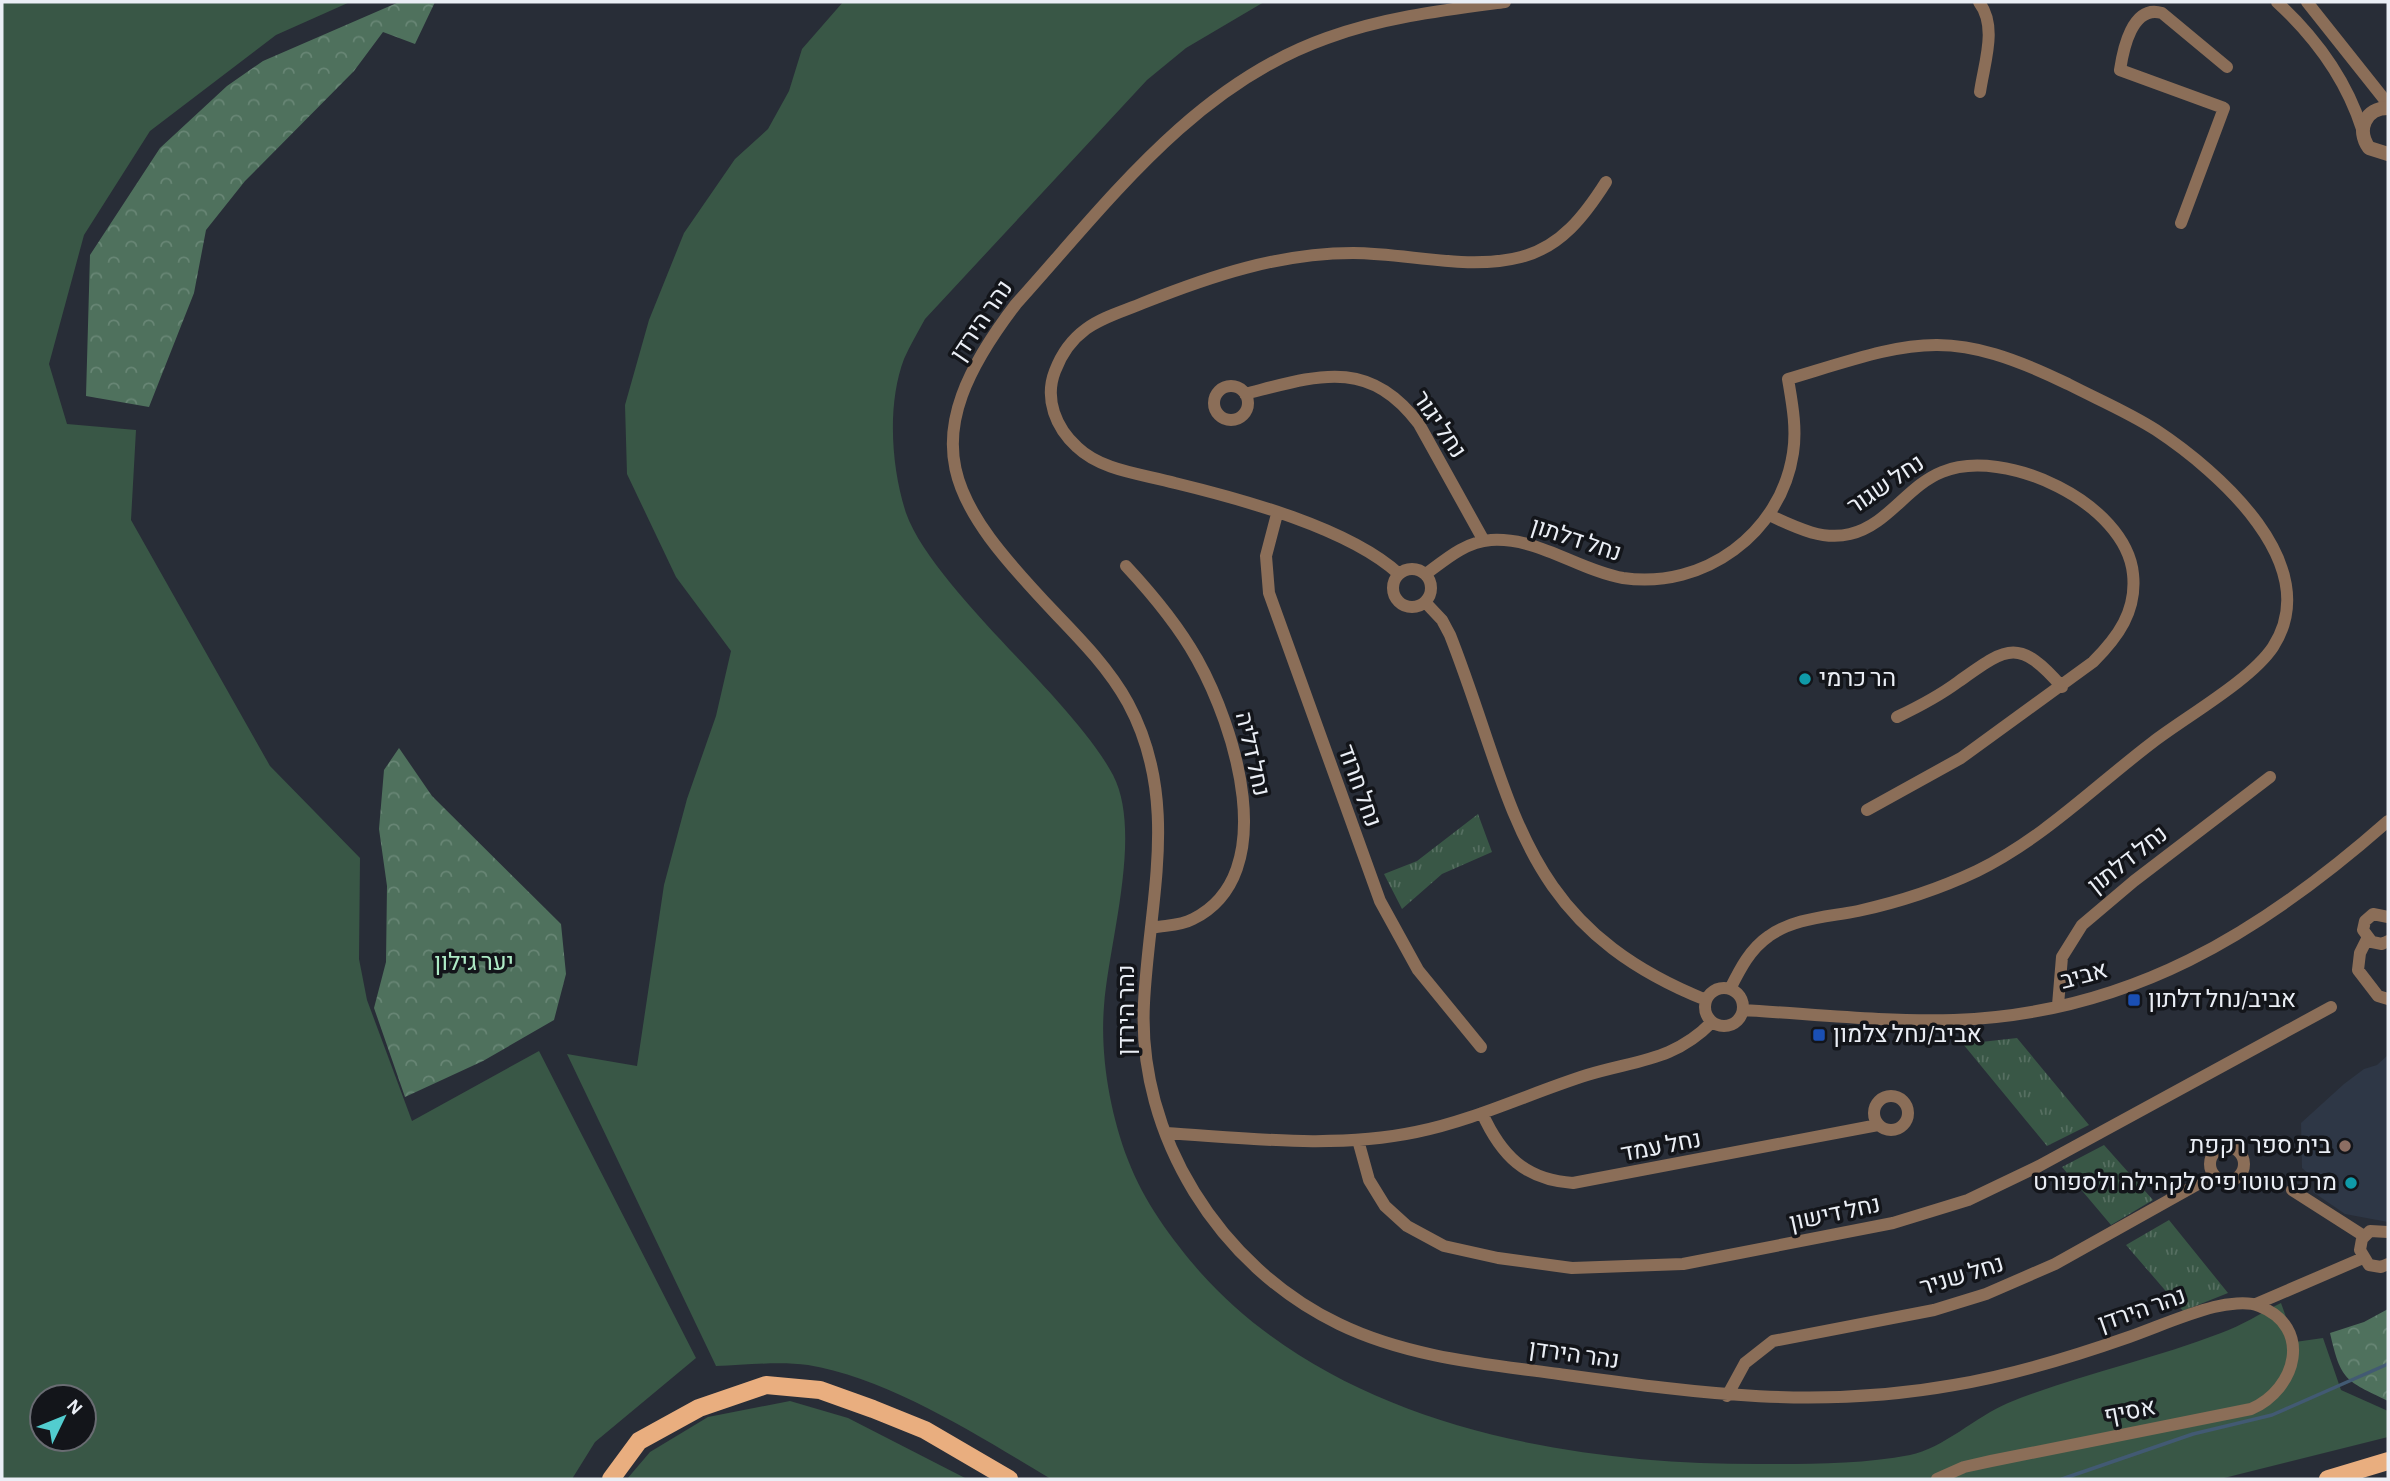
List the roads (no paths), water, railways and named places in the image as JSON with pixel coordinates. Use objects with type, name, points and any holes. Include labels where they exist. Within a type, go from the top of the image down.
[{"type":"main road","points":[[611,1479],[639,1441],[699,1408],[766,1385],[820,1390],[873,1409],[925,1430],[1009,1479]]},
{"type":"main road","points":[[2329,1479],[2388,1461]]},
{"type":"main road","points":[[2329,1479],[2388,1473]]},
{"type":"street","name":"נהר הירדן","points":[[1504,2],[1411,15],[1326,38],[1269,63],[1212,100],[1156,150],[1016,304],[991,335],[961,394],[954,422],[953,449],[956,474],[976,523],[1006,561],[1107,670],[1127,700],[1152,761],[1160,825],[1143,1010],[1147,1062],[1177,1163],[1205,1210],[1241,1254],[1285,1292],[1339,1324],[1401,1348],[1473,1362],[1727,1396],[1850,1398],[1958,1385],[2067,1357],[2218,1305],[2256,1304]]},
{"type":"street","points":[[1979,2],[1987,16],[1989,31],[1980,92]]},
{"type":"street","points":[[2277,2],[2318,45],[2345,85],[2365,141],[2382,153],[2388,167]]},
{"type":"street","points":[[2307,2],[2388,106],[2374,111],[2364,121],[2362,128]]},
{"type":"street","points":[[2181,223],[2224,108],[2120,70],[2126,38],[2147,13],[2155,11],[2227,67]]},
{"type":"street","points":[[1399,574],[1385,561],[1355,544],[1277,514],[1197,488],[1101,463],[1079,449],[1063,433],[1054,415],[1052,377],[1070,343],[1085,329],[1178,289],[1234,270],[1283,259],[1353,253],[1466,261],[1523,256],[1559,239],[1575,225],[1606,182]]},
{"type":"street","name":"נחל דלתון","points":[[1426,575],[1454,553],[1484,541],[1525,544],[1623,578],[1658,579],[1691,573],[1722,559],[1748,540],[1769,515],[1784,485],[1793,452],[1795,416],[1788,379],[1884,350],[1925,343],[1978,348],[2028,365],[2136,418],[2201,464],[2243,507],[2271,543],[2284,574],[2287,606],[2279,637],[2258,665],[2150,744],[2045,830],[2000,859],[1929,891],[1880,905],[1800,922],[1777,931],[1749,955],[1730,989]]},
{"type":"street","name":"נחל יגור","points":[[1245,394],[1327,375],[1356,377],[1383,388],[1402,403],[1419,424],[1484,541]]},
{"type":"street","name":"נחל שגור","points":[[1769,515],[1814,533],[1852,534],[1878,522],[1929,478],[1954,468],[1979,464],[2017,471],[2084,503],[2110,524],[2121,538],[2133,571],[2131,607],[2111,644],[2062,687],[1961,758],[1867,810]]},
{"type":"street","name":"נחל חרוד","points":[[1277,514],[1266,556],[1271,601],[1363,859],[1380,901],[1409,957],[1438,997],[1481,1047]]},
{"type":"street","name":"נחל דליה","points":[[1126,566],[1165,610],[1210,683],[1237,766],[1245,829],[1237,868],[1221,897],[1192,920],[1152,928]]},
{"type":"street","points":[[1413,569],[1426,575],[1431,588],[1425,602],[1411,607],[1398,601],[1393,587],[1399,574],[1413,569]]},
{"type":"street","points":[[1425,602],[1442,620],[1450,635],[1522,836],[1540,871],[1560,901],[1611,951],[1640,970],[1706,1000]]},
{"type":"street","points":[[1897,717],[1948,689],[1988,659],[2005,652],[2030,657],[2062,687]]},
{"type":"street","name":"נחל דלתון","points":[[2058,1005],[2063,957],[2082,925],[2143,873],[2270,777]]},
{"type":"street","name":"אביב","points":[[1742,1010],[1956,1020],[2058,1005],[2152,977],[2237,937],[2303,892],[2388,821]]},
{"type":"street","points":[[2388,917],[2378,914],[2368,917],[2363,926],[2367,939],[2360,953],[2358,970],[2378,996],[2388,999]]},
{"type":"street","points":[[2367,939],[2377,944],[2388,940]]},
{"type":"street","points":[[1716,989],[1730,989],[1740,996],[1742,1010],[1732,1024],[1723,1026],[1712,1022],[1705,1012],[1706,1000],[1716,989]]},
{"type":"street","name":"נחל דישון","points":[[1358,1140],[1368,1180],[1385,1206],[1407,1227],[1444,1246],[1498,1258],[1572,1268],[1682,1264],[1893,1223],[1968,1200],[2030,1170],[2331,1007]]},
{"type":"street","points":[[1166,1133],[1309,1141],[1358,1140],[1414,1133],[1482,1113],[1598,1072],[1670,1054],[1696,1038],[1712,1022]]},
{"type":"street","name":"נחל עמד","points":[[1482,1113],[1496,1141],[1521,1168],[1544,1179],[1573,1183],[1878,1125]]},
{"type":"street","name":"נחל שניר","points":[[1727,1396],[1745,1363],[1773,1341],[1934,1310],[1986,1294],[2055,1264],[2214,1175]]},
{"type":"street","points":[[2292,1190],[2364,1236]]},
{"type":"street","points":[[2388,1232],[2376,1229],[2364,1236],[2360,1245],[2362,1258],[2375,1267],[2388,1264]]},
{"type":"street","points":[[2256,1304],[2362,1258]]},
{"type":"street","name":"אסיף","points":[[1937,1479],[1964,1467],[2251,1409],[2266,1402],[2279,1391],[2291,1372],[2294,1359],[2286,1329],[2275,1316],[2256,1304]]},
{"type":"waterway","points":[[2062,1479],[2193,1434],[2272,1415],[2388,1364]]},
{"type":"place","name":"הר כרמי","points":[[1805,679]]},
{"type":"place","name":"אביב/נחל דלתון","points":[[2134,1000]]},
{"type":"place","name":"אביב/נחל צלמון","points":[[1819,1035]]},
{"type":"place","name":"בית ספר רקפת","points":[[2345,1146]]},
{"type":"place","name":"מרכז טוטו פיס לקהילה ולספורט","points":[[2351,1183]]},
{"type":"park label","name":"יער גילון","points":[[474,963]]}]
